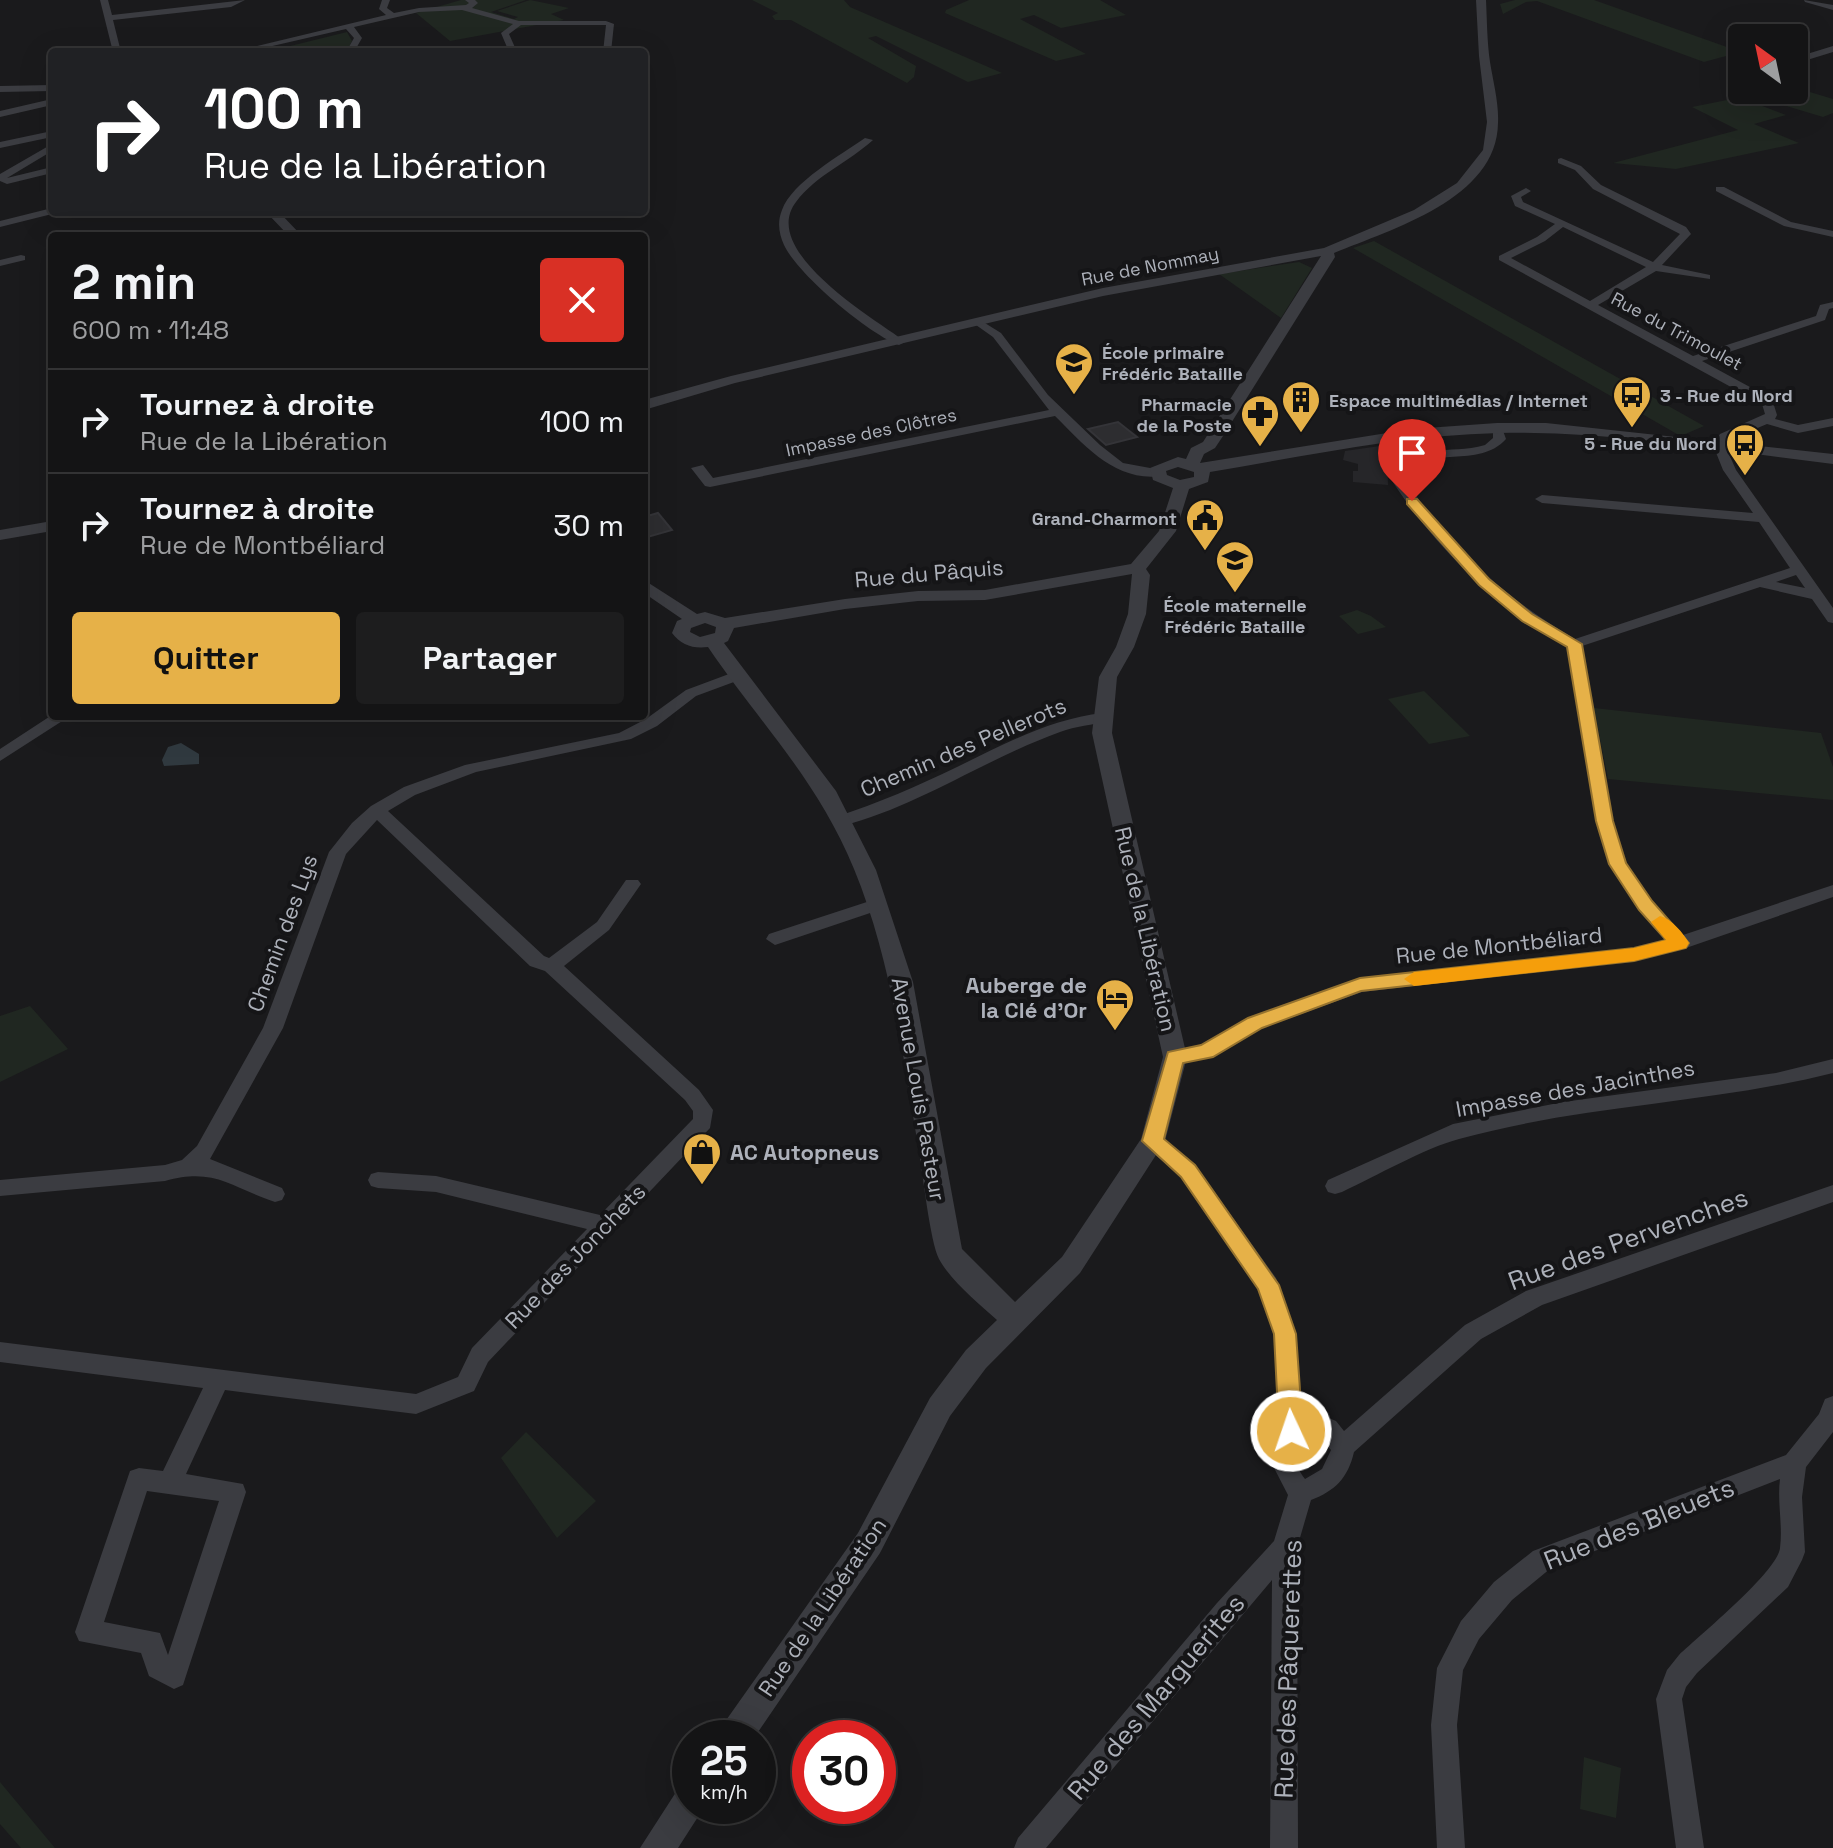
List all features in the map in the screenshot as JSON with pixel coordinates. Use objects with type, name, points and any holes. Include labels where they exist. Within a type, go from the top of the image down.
[{"type":"street","points":[[104,0],[116,48]]},
{"type":"street","points":[[109,18],[231,5],[241,0]]},
{"type":"street","points":[[386,0],[383,9],[392,16]]},
{"type":"street","name":"Rue de Nommay","points":[[648,404],[731,380],[1103,292],[1327,251],[1383,229],[1446,197],[1472,176],[1486,158],[1493,122],[1484,56],[1481,0]]},
{"type":"street","points":[[1808,0],[1833,8]]},
{"type":"street","points":[[249,48],[300,33],[347,26],[449,3],[466,4],[519,23],[610,24],[607,48]]},
{"type":"street","points":[[511,48],[505,33],[519,23]]},
{"type":"street","points":[[347,26],[356,32],[358,38],[352,48]]},
{"type":"street","points":[[1808,57],[1833,49]]},
{"type":"street","points":[[0,89],[48,89]]},
{"type":"street","points":[[0,114],[48,102]]},
{"type":"street","points":[[0,145],[48,135]]},
{"type":"street","points":[[868,140],[807,186],[787,207],[782,223],[789,248],[805,271],[899,342]]},
{"type":"street","points":[[0,180],[48,150]]},
{"type":"street","points":[[1561,161],[1578,168],[1597,187],[1682,229],[1686,234],[1654,267],[1590,305]]},
{"type":"street","points":[[0,180],[48,171]]},
{"type":"street","points":[[1720,189],[1803,229],[1833,234]]},
{"type":"street","points":[[1526,191],[1516,196],[1519,204],[1654,267],[1706,277]]},
{"type":"street","points":[[0,224],[48,212]]},
{"type":"street","points":[[276,216],[292,232]]},
{"type":"street","name":"Rue du Trimoulet","points":[[1562,223],[1541,239],[1503,258],[1768,402],[1771,415],[1766,420]]},
{"type":"street","points":[[980,323],[997,335],[1057,412],[1119,466],[1156,473],[1169,483],[1182,485],[1202,479],[1197,467],[1197,451],[1209,445],[1235,405],[1328,257],[1327,251]]},
{"type":"street","points":[[0,263],[21,258]]},
{"type":"street","points":[[1693,360],[1821,318],[1824,307],[1833,305]]},
{"type":"street","name":"Impasse des Clôtres","points":[[698,468],[710,483],[1057,412]]},
{"type":"street","points":[[1719,445],[1724,437],[1766,420],[1798,429],[1833,422]]},
{"type":"street","points":[[1497,428],[1500,439],[1489,448],[1418,457],[1406,463],[1396,476],[1412,501],[1484,582],[1527,618],[1574,644],[1797,570]]},
{"type":"street","points":[[1156,473],[1164,464],[1197,467],[1412,434],[1497,428],[1546,428],[1833,459]]},
{"type":"street","points":[[1719,445],[1730,470],[1833,619]]},
{"type":"street","points":[[1137,568],[1164,540],[1177,514],[1182,485]]},
{"type":"street","points":[[1542,499],[1764,518]]},
{"type":"street","points":[[0,535],[48,527]]},
{"type":"street","name":"Rue du Pâquis","points":[[718,632],[845,604],[918,596],[985,595],[1137,568]]},
{"type":"street","name":"Rue de la Libération","points":[[746,1720],[869,1543],[940,1407],[976,1359],[1071,1265],[1153,1141],[1175,1057],[1103,739],[1108,677],[1123,651],[1137,614],[1141,575],[1137,568]]},
{"type":"street","points":[[1760,582],[1815,595]]},
{"type":"street","points":[[648,588],[693,619],[683,625],[681,633],[687,640],[699,643],[718,632]]},
{"type":"street","name":"Avenue Louis Pasteur","points":[[718,632],[737,676],[787,736],[842,821],[876,905],[902,982],[950,1254],[989,1296],[1017,1320]]},
{"type":"street","points":[[1574,644],[1604,821],[1618,864],[1645,906],[1680,943]]},
{"type":"street","name":"Chemin des Lys","points":[[189,1166],[204,1152],[273,1028],[338,852],[346,839],[377,810],[396,797],[453,775],[543,752],[625,737],[660,718],[689,694],[737,676]]},
{"type":"street","name":"Chemin des Pellerots","points":[[842,821],[873,812],[1078,719],[1103,718]]},
{"type":"street","points":[[0,756],[56,720]]},
{"type":"street","name":"Rue des Jonchets","points":[[0,1352],[416,1404],[466,1384],[480,1355],[703,1122],[703,1110],[692,1095],[552,966],[537,961],[377,810]]},
{"type":"street","points":[[552,966],[603,926],[632,884]]},
{"type":"street","name":"Rue de Montbéliard","points":[[1175,1057],[1206,1051],[1255,1023],[1360,985],[1634,954],[1680,943],[1833,891]]},
{"type":"street","points":[[775,939],[876,905]]},
{"type":"street","name":"Impasse des Jacinthes","points":[[1335,1186],[1453,1132],[1563,1110],[1776,1080],[1833,1066]]},
{"type":"street","points":[[1153,1141],[1188,1171],[1268,1285],[1285,1334],[1291,1431],[1282,1458],[1287,1477],[1301,1492],[1325,1484],[1341,1464],[1343,1447],[1328,1429],[1312,1422],[1291,1431]]},
{"type":"street","points":[[0,1188],[165,1173],[189,1166],[209,1167],[275,1194]]},
{"type":"street","points":[[378,1180],[436,1184],[604,1225]]},
{"type":"street","name":"Rue des Pervenches","points":[[1343,1447],[1473,1332],[1534,1298],[1833,1193]]},
{"type":"street","points":[[169,1484],[219,1378]]},
{"type":"street","points":[[1690,1848],[1669,1699],[1676,1679],[1688,1664],[1779,1578],[1793,1552],[1790,1497],[1794,1463],[1829,1419],[1833,1406]]},
{"type":"street","name":"Rue des Bleuets","points":[[1451,1848],[1444,1725],[1450,1668],[1470,1630],[1503,1591],[1542,1559],[1794,1463]]},
{"type":"street","points":[[139,1479],[169,1484],[234,1492],[174,1676],[158,1667],[151,1642],[88,1632],[139,1479]]},
{"type":"street","name":"Rue des Pâquerettes","points":[[1284,1848],[1285,1548],[1301,1492]]},
{"type":"street","name":"Rue des Marguerites","points":[[1028,1848],[1226,1612],[1285,1548]]},
{"type":"street","points":[[657,1848],[674,1824]]},
{"type":"shaded area","points":[[461,0],[526,0],[491,12],[514,19],[518,17],[497,11],[530,0],[569,8],[551,14],[564,20],[450,41],[416,13]]},
{"type":"shaded area","points":[[752,0],[844,0],[850,7],[1002,73],[968,82],[876,36],[868,38],[916,66],[914,77],[907,83],[791,20],[775,20],[772,16],[778,13]]},
{"type":"shaded area","points":[[969,0],[1100,0],[1126,15],[1061,28],[1034,15],[1020,19],[1086,54],[1056,61],[945,13]]},
{"type":"shaded area","points":[[1515,0],[1594,0],[1728,47],[1728,56],[1704,62],[1537,1],[1526,2],[1503,14],[1500,4]]},
{"type":"shaded area","points":[[347,32],[352,41],[349,48],[282,48]]},
{"type":"shaded area","points":[[1808,91],[1833,99],[1833,113],[1823,117],[1780,104],[1808,104]]},
{"type":"shaded area","points":[[1728,100],[1728,104],[1757,104],[1786,115],[1754,124],[1799,143],[1676,169],[1613,163],[1738,130],[1692,107]]},
{"type":"shaded area","points":[[1374,241],[1704,426],[1683,435],[1677,434],[1353,248]]},
{"type":"shaded area","points":[[1299,262],[1312,268],[1281,318],[1219,274]]},
{"type":"shaded area","points":[[1387,445],[1388,485],[1353,482],[1353,471],[1358,471],[1358,464],[1343,460],[1345,451]]},
{"type":"shaded area","points":[[1357,610],[1386,627],[1358,634],[1339,616]]},
{"type":"shaded area","points":[[1424,691],[1470,736],[1429,744],[1388,699]]},
{"type":"shaded area","points":[[1594,708],[1821,733],[1833,767],[1833,800],[1608,779]]},
{"type":"shaded area","points":[[181,743],[199,754],[199,764],[164,766],[162,760],[168,747]]},
{"type":"shaded area","points":[[30,1006],[68,1049],[0,1082],[0,1016]]},
{"type":"shaded area","points":[[526,1432],[596,1501],[557,1538],[501,1458]]},
{"type":"shaded area","points":[[1584,1757],[1621,1768],[1616,1818],[1580,1809]]},
{"type":"shaded area","points":[[0,1782],[55,1848],[21,1848],[0,1824]]},
{"type":"building","points":[[1118,422],[1137,437],[1106,445],[1088,429]]},
{"type":"building","points":[[658,513],[672,530],[648,537],[648,516]]},
{"type":"slow traffic","points":[[1414,979],[1634,954],[1680,943],[1660,922]]},
{"type":"place","name":"École primaire Frédéric Bataille","points":[[1074,396]]},
{"type":"place","name":"3 - Rue du Nord","points":[[1632,429]]},
{"type":"place","name":"Espace multimédias / Internet","points":[[1301,434]]},
{"type":"place","name":"Pharmacie de la Poste","points":[[1260,448]]},
{"type":"place","name":"5 - Rue du Nord","points":[[1745,477]]},
{"type":"place","name":"Grand-Charmont","points":[[1205,552]]},
{"type":"place","name":"École maternelle Frédéric Bataille","points":[[1235,594]]},
{"type":"place","name":"Auberge de la Clé d'Or","points":[[1115,1032]]},
{"type":"place","name":"AC Autopneus","points":[[702,1186]]},
{"type":"route","points":[[1291,1431],[1285,1334],[1268,1285],[1188,1171],[1153,1141],[1175,1057],[1206,1051],[1255,1023],[1360,985],[1634,954],[1680,943],[1645,906],[1618,864],[1604,821],[1574,644],[1527,618],[1484,582],[1412,501]]}]
